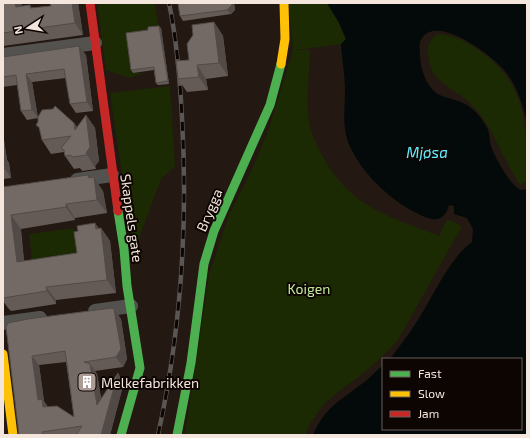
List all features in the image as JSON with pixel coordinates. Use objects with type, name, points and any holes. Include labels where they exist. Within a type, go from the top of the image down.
[{"type":"street","name":"Skappels gate","points":[[90,3],[112,175],[124,249],[140,368],[121,435]]},
{"type":"street","name":"Brygga","points":[[178,435],[191,365],[203,266],[220,216],[276,92],[283,53],[284,3]]},
{"type":"street","points":[[3,55],[95,43]]},
{"type":"street","points":[[65,182],[112,175]]},
{"type":"street","points":[[84,312],[131,306]]},
{"type":"street","points":[[3,323],[53,316]]},
{"type":"street","points":[[3,354],[14,435]]},
{"type":"green space","points":[[97,3],[155,3],[159,28],[126,33],[132,73],[144,73],[130,78],[106,70]]},
{"type":"green space","name":"Koigen","points":[[289,3],[327,3],[339,23],[346,40],[341,44],[296,50],[310,50],[307,96],[308,117],[312,134],[333,173],[344,187],[357,198],[372,208],[403,222],[439,236],[447,219],[462,226],[398,340],[370,368],[335,395],[321,408],[315,415],[305,435],[185,435],[209,274],[229,215],[251,172],[269,128],[293,51]]},
{"type":"green space","points":[[438,34],[455,37],[480,51],[496,64],[508,78],[522,109],[525,126],[527,181],[520,185],[486,123],[473,106],[464,97],[436,77],[429,62],[428,51],[430,41]]},
{"type":"green space","points":[[170,86],[175,166],[161,179],[138,241],[135,244],[132,243],[110,93]]},
{"type":"green space","points":[[74,228],[78,261],[33,267],[29,234]]},
{"type":"water","name":"Mjøsa","points":[[327,3],[527,3],[527,123],[520,98],[512,80],[493,59],[467,41],[441,31],[430,32],[422,38],[420,42],[420,56],[423,74],[432,89],[442,96],[468,106],[477,114],[487,128],[491,146],[503,171],[517,188],[521,190],[527,189],[527,435],[313,435],[327,412],[382,366],[382,430],[522,430],[522,358],[391,358],[414,326],[440,281],[455,259],[472,242],[473,229],[467,218],[454,214],[454,206],[449,205],[444,215],[439,219],[428,218],[416,213],[380,188],[361,165],[346,136],[344,116],[345,84],[341,44],[346,39],[339,23]]},
{"type":"building","points":[[3,3],[15,3],[16,7],[30,5],[30,8],[51,6],[50,3],[72,3],[75,23],[3,33]]},
{"type":"building","points":[[232,3],[232,5],[227,10],[180,16],[178,4]]},
{"type":"building","points":[[214,22],[219,63],[197,65],[199,77],[178,79],[176,61],[189,60],[187,44],[193,35],[192,25]]},
{"type":"building","points":[[159,26],[168,81],[156,83],[154,67],[131,70],[126,33],[148,30],[148,27]]},
{"type":"building","points":[[79,46],[87,102],[70,104],[64,69],[26,74],[32,110],[21,111],[16,75],[3,77],[3,57]]},
{"type":"building","points":[[55,106],[74,123],[75,130],[86,115],[90,147],[86,153],[87,155],[73,157],[70,155],[65,156],[64,150],[61,148],[71,136],[42,140],[39,127],[36,125],[38,122],[38,117],[42,110],[53,109]]},
{"type":"building","points":[[3,156],[5,169],[3,169]]},
{"type":"building","points":[[88,175],[89,178],[94,177],[97,200],[66,204],[66,207],[11,215],[17,262],[77,253],[74,232],[78,231],[77,226],[95,223],[96,229],[101,228],[107,280],[46,287],[47,291],[3,298],[3,187]]},
{"type":"building","points":[[112,308],[114,309],[121,349],[116,357],[84,362],[90,364],[97,405],[118,373],[101,435],[76,435],[82,426],[42,432],[43,435],[19,435],[6,327],[8,323]],"holes":[[[65,351],[74,417],[57,406],[43,407],[42,399],[38,400],[32,356]]]},
{"type":"railway","points":[[158,435],[166,396],[177,317],[181,277],[184,198],[184,158],[179,74],[169,3]]},
{"type":"traffic: fast","points":[[177,435],[191,363],[204,264],[214,231],[270,105],[281,64]]},
{"type":"traffic: fast","points":[[118,211],[124,249],[127,286],[140,368],[121,435]]},
{"type":"traffic: slow","points":[[281,64],[285,39],[284,3]]},
{"type":"traffic: slow","points":[[3,354],[13,435]]},
{"type":"traffic: jam","points":[[90,3],[118,211]]},
{"type":"place","name":"Melkefabrikken","points":[[87,382]]}]
